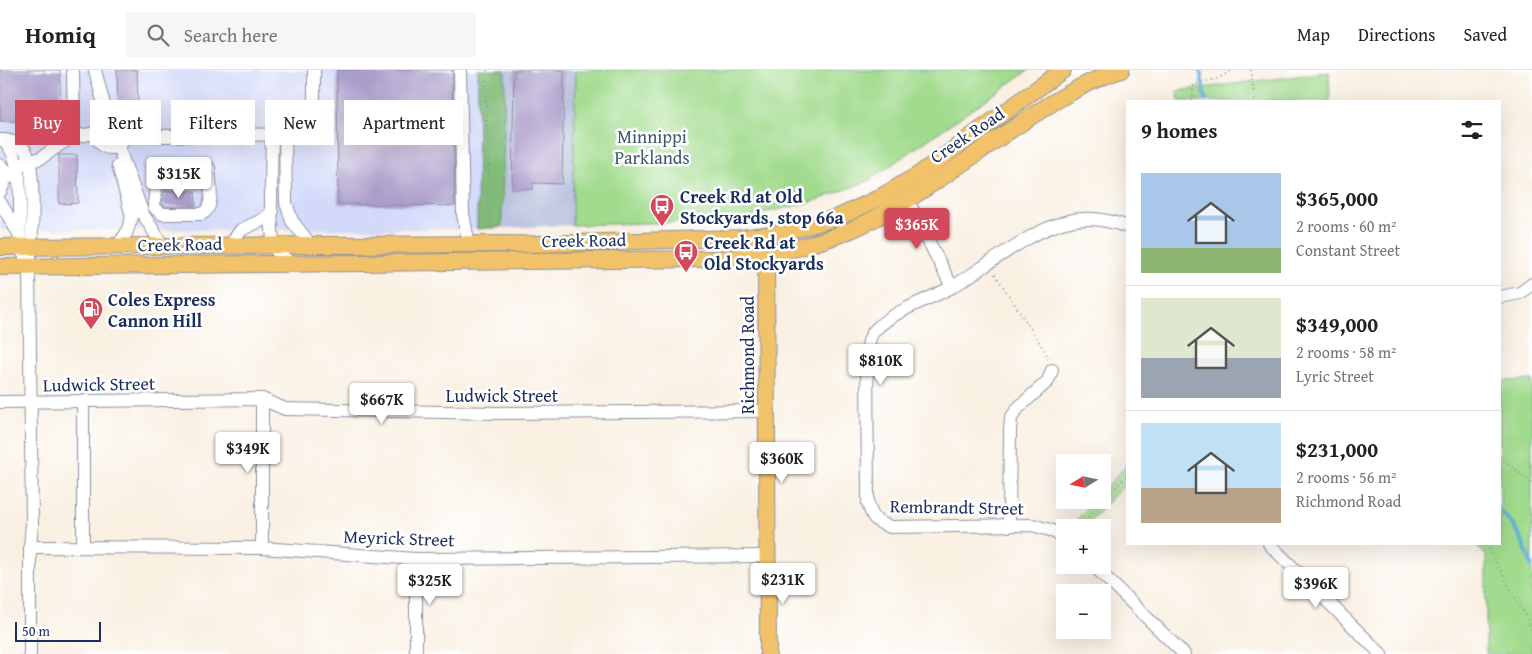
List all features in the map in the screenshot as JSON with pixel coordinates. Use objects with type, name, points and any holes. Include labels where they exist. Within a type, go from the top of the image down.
[{"type":"main road","name":"Creek Road","points":[[0,247],[23,243],[117,246],[469,245],[710,240],[766,235],[797,229],[839,217],[896,190],[1063,70]]},
{"type":"main road","name":"Creek Road","points":[[0,267],[710,259],[766,254],[799,248],[833,237],[870,221],[907,199],[1073,90],[1102,73],[1121,70]]},
{"type":"main road","name":"Richmond Road","points":[[766,235],[768,654]]},
{"type":"street","points":[[73,70],[73,100]]},
{"type":"street","points":[[95,70],[103,100]]},
{"type":"street","points":[[314,70],[314,100]]},
{"type":"street","points":[[460,70],[463,214],[469,245]]},
{"type":"street","points":[[161,136],[265,134]]},
{"type":"street","points":[[0,192],[13,165],[25,150],[21,145],[2,140]]},
{"type":"street","points":[[13,165],[41,158],[58,145]]},
{"type":"street","points":[[102,145],[110,148],[120,145]]},
{"type":"street","points":[[272,145],[274,246],[279,254],[291,263]]},
{"type":"street","points":[[285,145],[286,203],[292,221],[311,245]]},
{"type":"street","points":[[117,147],[143,214],[163,246]]},
{"type":"street","points":[[117,147],[120,175],[132,217],[126,234],[117,246]]},
{"type":"street","points":[[13,165],[19,181],[23,243],[29,267],[32,524],[30,547],[30,654]]},
{"type":"street","points":[[13,165],[32,170],[23,243]]},
{"type":"street","points":[[162,168],[158,175],[155,208],[162,214],[202,214],[207,211],[210,205],[209,168]]},
{"type":"street","points":[[907,199],[952,287]]},
{"type":"street","points":[[0,202],[23,243]]},
{"type":"street","points":[[229,246],[241,230],[272,213]]},
{"type":"street","name":"Rembrandt Street","points":[[1056,533],[1032,526],[890,527],[871,516],[868,503],[867,353],[869,340],[874,330],[886,320],[952,287],[1036,234],[1064,222],[1084,218],[1111,220],[1126,226]]},
{"type":"street","points":[[1501,297],[1520,293],[1532,284]]},
{"type":"street","points":[[1009,526],[1011,418],[1018,408],[1048,381],[1052,370]]},
{"type":"street","points":[[262,399],[262,548]]},
{"type":"street","name":"Ludwick Street","points":[[0,402],[262,399],[285,409],[496,413],[766,411]]},
{"type":"street","points":[[82,401],[83,547]]},
{"type":"street","points":[[1270,545],[1381,654]]},
{"type":"street","name":"Meyrick Street","points":[[30,547],[262,548],[416,559],[767,556]]},
{"type":"street","points":[[416,559],[416,654]]},
{"type":"street","points":[[1102,574],[1184,654]]},
{"type":"path","points":[[488,70],[486,90],[489,160],[487,198],[492,230]]},
{"type":"path","points":[[1192,100],[1194,84],[1222,77],[1233,70]]},
{"type":"path","points":[[1251,70],[1256,100]]},
{"type":"path","points":[[988,264],[1045,351],[1052,370]]},
{"type":"path","points":[[1501,458],[1532,483]]},
{"type":"path","points":[[1086,519],[1126,476]]},
{"type":"path","points":[[1488,545],[1490,552],[1528,620],[1532,631]]},
{"type":"shaded area","points":[[0,70],[478,70],[477,229],[0,230]]},
{"type":"shaded area","points":[[505,70],[576,70],[572,225],[503,228]]},
{"type":"green space","points":[[478,70],[505,70],[502,227],[477,229]]},
{"type":"green space","name":"Minnippi Parklands","points":[[576,70],[1029,70],[868,181],[815,201],[729,221],[572,225]]},
{"type":"green space","points":[[1329,72],[1330,100],[1179,100],[1177,91]]},
{"type":"green space","points":[[1532,380],[1532,654],[1486,654],[1486,556],[1477,545],[1501,545],[1501,381]]},
{"type":"green space","points":[[1126,465],[1126,483],[1111,499],[1111,483]]},
{"type":"green space","points":[[1087,509],[1101,509],[1092,519],[1077,519]]},
{"type":"building","points":[[0,70],[60,70],[60,100],[15,100],[15,121],[0,121]]},
{"type":"building","points":[[117,70],[137,70],[138,100],[118,100]]},
{"type":"building","points":[[337,70],[452,70],[453,100],[344,100],[344,145],[454,145],[455,206],[338,204]]},
{"type":"building","points":[[514,70],[564,70],[562,184],[533,183],[533,189],[512,189]]},
{"type":"building","points":[[59,155],[77,155],[78,203],[59,204]]},
{"type":"building","points":[[164,191],[195,191],[196,206],[165,206],[162,204]]},
{"type":"waterway","points":[[1200,70],[1206,100]]},
{"type":"waterway","points":[[1501,512],[1520,536],[1532,566]]},
{"type":"place","name":"Creek Rd at Old Stockyards, stop 66a","points":[[662,227]]},
{"type":"place","name":"Creek Rd at Old Stockyards","points":[[686,273]]},
{"type":"place","name":"Coles Express Cannon Hill","points":[[91,330]]}]
